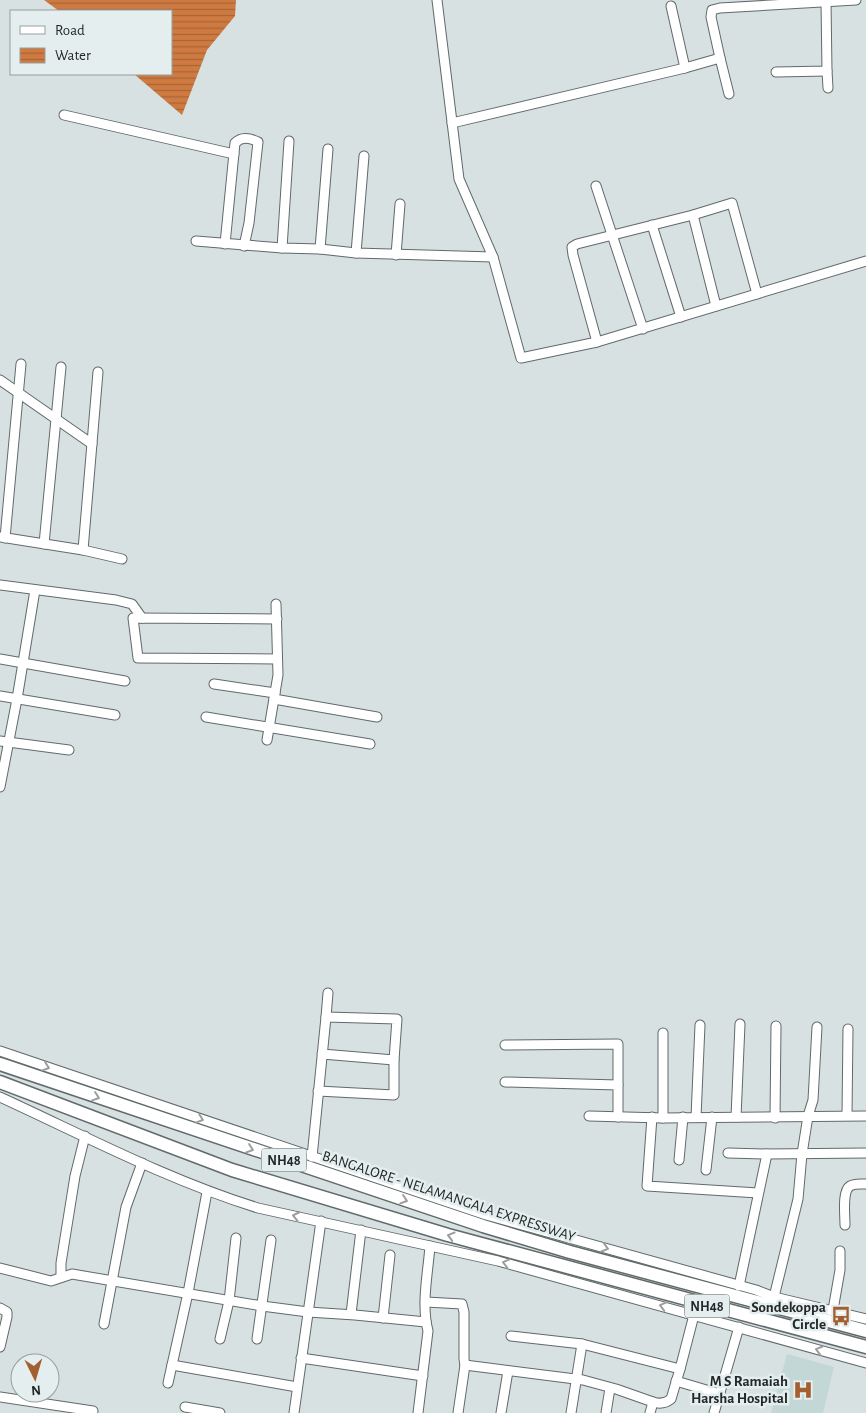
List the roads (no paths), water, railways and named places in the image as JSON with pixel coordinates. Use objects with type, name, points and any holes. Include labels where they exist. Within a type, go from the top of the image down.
[{"type":"highway","name":"BANGALORE - NELAMANGALA EXPRESSWAY","points":[[0,1064],[484,1226],[570,1252],[866,1331]]},
{"type":"highway","name":"BANGALORE - NELAMANGALA EXPRESSWAY","points":[[0,1082],[232,1170],[448,1235],[866,1347]]},
{"type":"street","points":[[438,0],[459,178],[493,257],[521,358],[598,342],[866,261]]},
{"type":"street","points":[[728,94],[711,17],[712,10],[856,0]]},
{"type":"street","points":[[826,2],[828,88]]},
{"type":"street","points":[[671,6],[685,68]]},
{"type":"street","points":[[452,123],[720,58]]},
{"type":"street","points":[[776,72],[827,71]]},
{"type":"street","points":[[64,115],[234,154]]},
{"type":"street","points":[[226,244],[235,143],[239,139],[252,138],[258,142],[244,246]]},
{"type":"street","points":[[282,248],[289,141]]},
{"type":"street","points":[[320,249],[328,148]]},
{"type":"street","points":[[356,253],[364,156]]},
{"type":"street","points":[[596,186],[643,329]]},
{"type":"street","points":[[598,342],[572,247],[577,244],[693,215],[732,203],[756,294]]},
{"type":"street","points":[[396,255],[400,204]]},
{"type":"street","points":[[693,215],[716,306]]},
{"type":"street","points":[[652,225],[681,317]]},
{"type":"street","points":[[196,242],[320,249],[356,253],[493,257]]},
{"type":"street","points":[[21,364],[3,537],[83,550],[122,559]]},
{"type":"street","points":[[44,544],[61,367]]},
{"type":"street","points":[[83,550],[98,372]]},
{"type":"street","points":[[0,380],[92,444]]},
{"type":"street","points":[[0,585],[116,600],[132,604],[142,618]]},
{"type":"street","points":[[0,787],[5,741],[17,699],[36,590]]},
{"type":"street","points":[[267,740],[278,674],[276,604]]},
{"type":"street","points":[[277,619],[133,618],[138,658],[278,659]]},
{"type":"street","points":[[0,659],[125,681]]},
{"type":"street","points":[[214,684],[377,717]]},
{"type":"street","points":[[0,696],[115,715]]},
{"type":"street","points":[[206,717],[370,744]]},
{"type":"street","points":[[5,741],[69,750]]},
{"type":"street","points":[[312,1157],[328,994]]},
{"type":"street","points":[[318,1091],[394,1095],[397,1019],[326,1017]]},
{"type":"street","points":[[736,1117],[740,1024]]},
{"type":"street","points":[[696,1117],[700,1025]]},
{"type":"street","points":[[775,1118],[776,1026]]},
{"type":"street","points":[[774,1297],[798,1199],[802,1154],[808,1116],[813,1100],[817,1027]]},
{"type":"street","points":[[847,1115],[848,1029]]},
{"type":"street","points":[[663,1033],[664,1118]]},
{"type":"street","points":[[505,1044],[618,1044],[618,1117]]},
{"type":"street","points":[[0,1051],[486,1215],[756,1290],[774,1297],[866,1319]]},
{"type":"street","points":[[322,1054],[394,1060]]},
{"type":"street","points":[[505,1082],[618,1085]]},
{"type":"street","points":[[0,1097],[207,1192],[258,1208],[498,1261],[866,1363]]},
{"type":"street","points":[[589,1116],[775,1118],[866,1116]]},
{"type":"street","points":[[652,1117],[646,1186],[758,1193]]},
{"type":"street","points":[[678,1160],[683,1117]]},
{"type":"street","points":[[706,1170],[712,1117]]},
{"type":"street","points":[[61,1277],[61,1263],[75,1176],[84,1136]]},
{"type":"street","points":[[728,1154],[866,1153]]},
{"type":"street","points":[[738,1286],[767,1154]]},
{"type":"street","points":[[104,1324],[126,1207],[142,1163]]},
{"type":"street","points":[[845,1225],[845,1192],[849,1186],[866,1184]]},
{"type":"street","points":[[168,1383],[188,1293],[207,1192]]},
{"type":"street","points":[[294,1413],[321,1221]]},
{"type":"street","points":[[351,1314],[361,1230]]},
{"type":"street","points":[[220,1339],[229,1301],[236,1238]]},
{"type":"street","points":[[257,1339],[271,1240]]},
{"type":"street","points":[[418,1413],[428,1331],[426,1302],[430,1246]]},
{"type":"street","points":[[832,1310],[840,1270],[840,1251]]},
{"type":"street","points":[[383,1318],[390,1256]]},
{"type":"street","points":[[0,1268],[51,1281],[72,1274],[262,1306],[308,1312],[351,1314],[426,1322]]},
{"type":"street","points":[[426,1302],[462,1304],[464,1312],[465,1365],[458,1413]]},
{"type":"street","points":[[0,1308],[7,1312],[0,1346]]},
{"type":"street","points":[[465,1365],[575,1379],[658,1404],[671,1400],[694,1315]]},
{"type":"street","points":[[714,1413],[739,1327]]},
{"type":"street","points":[[511,1336],[582,1344],[680,1369]]},
{"type":"street","points":[[571,1413],[582,1344]]},
{"type":"street","points":[[302,1358],[423,1376]]},
{"type":"street","points":[[172,1365],[297,1386]]},
{"type":"street","points":[[501,1413],[508,1371]]},
{"type":"street","points":[[676,1381],[720,1394]]},
{"type":"street","points":[[606,1413],[610,1388]]},
{"type":"street","points":[[0,1398],[93,1412]]},
{"type":"street","points":[[650,1413],[653,1402]]},
{"type":"street","points":[[185,1407],[220,1413]]},
{"type":"water","points":[[44,0],[236,0],[235,16],[207,50],[182,115],[135,75],[172,75],[172,10],[58,10]]},
{"type":"place","name":"Sondekoppa Circle","points":[[841,1316]]},
{"type":"place","name":"M S Ramaiah Harsha Hospital","points":[[803,1390]]}]
